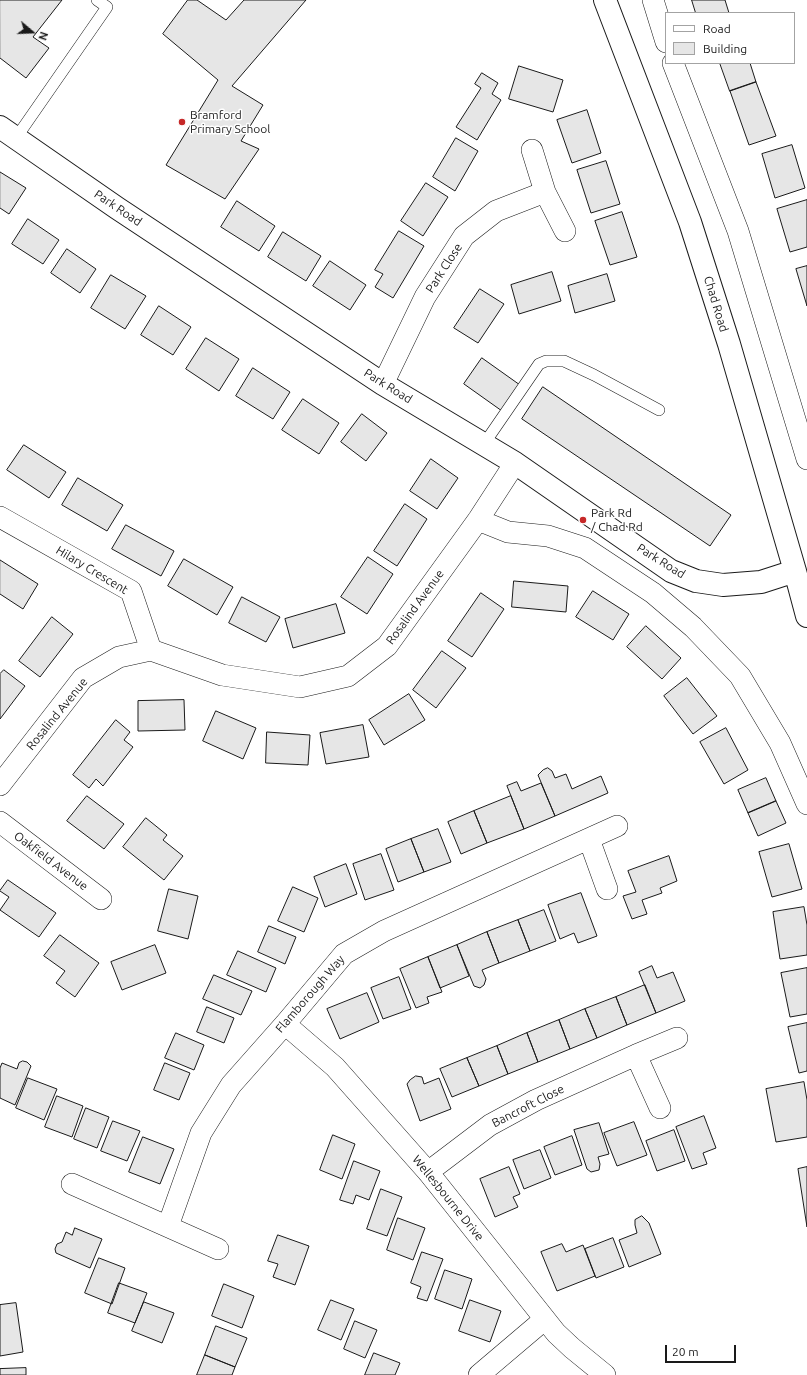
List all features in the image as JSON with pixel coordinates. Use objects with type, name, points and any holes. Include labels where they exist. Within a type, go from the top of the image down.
[{"type":"street","name":"Chad Road","points":[[605,0],[690,222],[731,352],[807,616]]},
{"type":"street","points":[[653,0],[665,39]]},
{"type":"street","points":[[673,64],[738,231],[807,459]]},
{"type":"street","name":"Park Road","points":[[8,133],[117,208],[383,384],[516,463],[671,571],[696,582],[723,585],[761,582],[795,571]]},
{"type":"street","points":[[532,150],[545,192],[565,231]]},
{"type":"street","name":"Park Close","points":[[383,384],[425,297],[464,236],[496,211],[545,192]]},
{"type":"street","name":"Rosalind Avenue","points":[[0,785],[83,678],[119,657],[151,650],[222,675],[300,687],[348,676],[387,646],[478,520],[516,463]]},
{"type":"street","name":"Hilary Crescent","points":[[0,517],[131,592],[151,650]]},
{"type":"street","points":[[478,520],[508,532],[548,536],[585,548],[653,593],[693,627],[740,676],[780,743],[807,804]]},
{"type":"street","name":"Oakfield Avenue","points":[[0,822],[102,899]]},
{"type":"street","name":"Flamborough Way","points":[[168,1226],[201,1133],[231,1085],[344,954],[384,931],[618,826]]},
{"type":"street","points":[[589,839],[607,889]]},
{"type":"street","name":"Wellesbourne Drive","points":[[285,1024],[335,1067],[428,1172],[556,1332],[572,1348],[606,1375]]},
{"type":"street","name":"Bancroft Close","points":[[428,1172],[490,1125],[536,1100],[677,1038]]},
{"type":"street","points":[[636,1055],[660,1108]]},
{"type":"street","points":[[72,1184],[218,1249]]},
{"type":"street","points":[[479,1375],[545,1319]]},
{"type":"lane","points":[[8,133],[107,7],[97,0]]},
{"type":"lane","points":[[484,444],[539,364],[546,361],[564,361],[594,375],[658,410]]},
{"type":"building","points":[[0,0],[62,0],[33,37],[49,48],[26,78],[0,58]]},
{"type":"building","points":[[188,0],[197,0],[226,20],[244,0],[306,0],[232,86],[263,105],[241,141],[259,149],[225,199],[166,165],[218,80],[163,34]]},
{"type":"building","points":[[692,0],[725,0],[729,12],[696,12]]},
{"type":"building","points":[[720,64],[750,64],[756,82],[730,91]]},
{"type":"building","points":[[519,66],[563,80],[553,112],[509,99]]},
{"type":"building","points":[[482,73],[498,83],[492,94],[501,100],[477,140],[456,127],[481,88],[475,84]]},
{"type":"building","points":[[756,82],[776,136],[749,145],[730,91]]},
{"type":"building","points":[[587,110],[601,153],[572,163],[557,120]]},
{"type":"building","points":[[456,138],[478,151],[455,191],[433,177]]},
{"type":"building","points":[[792,145],[805,188],[775,198],[762,154]]},
{"type":"building","points":[[606,161],[620,204],[591,213],[577,170]]},
{"type":"building","points":[[0,172],[26,188],[9,214],[0,208]]},
{"type":"building","points":[[426,183],[448,197],[423,236],[401,221]]},
{"type":"building","points":[[807,200],[807,247],[790,252],[777,209]]},
{"type":"building","points":[[237,201],[275,226],[259,251],[221,227]]},
{"type":"building","points":[[622,212],[637,257],[610,265],[595,221]]},
{"type":"building","points":[[28,219],[59,240],[43,264],[12,244]]},
{"type":"building","points":[[399,231],[424,246],[393,298],[375,287],[383,274],[375,270]]},
{"type":"building","points":[[283,232],[321,256],[306,281],[268,257]]},
{"type":"building","points":[[67,249],[96,269],[80,293],[51,273]]},
{"type":"building","points":[[330,261],[366,285],[350,310],[313,286]]},
{"type":"building","points":[[807,266],[807,306],[796,269]]},
{"type":"building","points":[[552,272],[561,301],[519,314],[511,285]]},
{"type":"building","points":[[607,274],[615,301],[575,313],[568,286]]},
{"type":"building","points":[[111,275],[146,296],[125,329],[91,308]]},
{"type":"building","points":[[480,289],[504,304],[478,343],[454,328]]},
{"type":"building","points":[[159,306],[191,327],[173,355],[141,335]]},
{"type":"building","points":[[206,338],[239,359],[219,391],[186,369]]},
{"type":"building","points":[[482,358],[520,385],[502,411],[464,384]]},
{"type":"building","points":[[253,368],[290,392],[273,419],[236,396]]},
{"type":"building","points":[[543,387],[731,515],[710,546],[522,419]]},
{"type":"building","points":[[303,399],[339,423],[319,454],[282,430]]},
{"type":"building","points":[[362,414],[387,433],[366,461],[341,442]]},
{"type":"building","points":[[24,445],[66,472],[49,498],[7,470]]},
{"type":"building","points":[[431,459],[458,478],[437,509],[410,491]]},
{"type":"building","points":[[78,478],[123,505],[107,531],[62,505]]},
{"type":"building","points":[[405,504],[427,519],[397,566],[374,551]]},
{"type":"building","points":[[126,525],[174,551],[161,576],[112,549]]},
{"type":"building","points":[[368,557],[393,574],[367,614],[341,597]]},
{"type":"building","points":[[184,559],[233,587],[217,615],[168,586]]},
{"type":"building","points":[[0,560],[38,584],[23,609],[0,594]]},
{"type":"building","points":[[514,581],[568,586],[566,612],[512,607]]},
{"type":"building","points":[[593,591],[629,614],[613,640],[576,617]]},
{"type":"building","points":[[481,593],[504,609],[472,657],[448,641]]},
{"type":"building","points":[[242,597],[280,617],[266,642],[229,623]]},
{"type":"building","points":[[336,604],[345,633],[293,648],[285,619]]},
{"type":"building","points":[[52,617],[73,634],[40,677],[19,661]]},
{"type":"building","points":[[646,626],[681,658],[662,679],[627,647]]},
{"type":"building","points":[[442,651],[466,668],[436,708],[413,690]]},
{"type":"building","points":[[4,670],[25,686],[0,719],[0,674]]},
{"type":"building","points":[[687,678],[717,716],[693,734],[664,696]]},
{"type":"building","points":[[409,694],[425,720],[384,745],[369,720]]},
{"type":"building","points":[[184,700],[185,730],[138,731],[138,701]]},
{"type":"building","points":[[216,711],[256,728],[243,759],[203,741]]},
{"type":"building","points":[[116,720],[130,732],[124,740],[133,747],[103,786],[96,779],[89,788],[73,775]]},
{"type":"building","points":[[363,725],[369,757],[326,764],[320,733]]},
{"type":"building","points":[[726,728],[748,770],[724,784],[700,742]]},
{"type":"building","points":[[267,732],[310,735],[308,765],[266,763]]},
{"type":"building","points":[[548,768],[552,771],[555,778],[566,774],[572,789],[601,776],[608,793],[555,816],[538,775],[543,770]]},
{"type":"building","points":[[766,778],[776,801],[748,813],[738,790]]},
{"type":"building","points":[[517,782],[521,791],[541,783],[555,816],[524,829],[507,786]]},
{"type":"building","points":[[87,796],[124,824],[104,849],[67,821]]},
{"type":"building","points":[[511,796],[524,829],[487,843],[474,811]]},
{"type":"building","points":[[776,801],[786,823],[758,836],[748,813]]},
{"type":"building","points":[[474,811],[487,843],[461,854],[448,822]]},
{"type":"building","points":[[146,818],[167,835],[163,840],[183,856],[164,880],[123,847]]},
{"type":"building","points":[[438,829],[451,862],[424,872],[411,839]]},
{"type":"building","points":[[411,839],[424,872],[398,882],[386,849]]},
{"type":"building","points":[[789,844],[802,889],[772,897],[759,852]]},
{"type":"building","points":[[381,854],[394,890],[365,900],[353,864]]},
{"type":"building","points":[[669,856],[677,881],[660,888],[662,893],[642,900],[647,914],[632,919],[623,896],[636,892],[628,871]]},
{"type":"building","points":[[346,864],[357,894],[325,907],[314,877]]},
{"type":"building","points":[[8,880],[56,913],[39,937],[0,910],[9,897],[0,891]]},
{"type":"building","points":[[293,887],[318,898],[304,932],[278,921]]},
{"type":"building","points":[[169,889],[198,896],[188,939],[158,931]]},
{"type":"building","points":[[581,893],[597,936],[578,943],[574,933],[560,939],[548,905]]},
{"type":"building","points":[[804,907],[807,925],[807,955],[780,959],[773,912]]},
{"type":"building","points":[[544,910],[556,941],[530,951],[518,920]]},
{"type":"building","points":[[518,920],[530,951],[499,963],[487,932]]},
{"type":"building","points":[[269,926],[296,937],[285,964],[258,952]]},
{"type":"building","points":[[487,932],[499,963],[482,970],[486,979],[484,985],[480,988],[474,986],[457,945]]},
{"type":"building","points":[[60,935],[99,963],[75,997],[56,983],[65,971],[44,956]]},
{"type":"building","points":[[155,945],[166,973],[122,990],[111,962]]},
{"type":"building","points":[[457,945],[469,976],[440,988],[428,957]]},
{"type":"building","points":[[238,951],[276,968],[266,992],[227,975]]},
{"type":"building","points":[[428,957],[442,992],[427,997],[429,1003],[416,1008],[400,969]]},
{"type":"building","points":[[652,966],[657,978],[673,972],[685,1001],[656,1013],[639,972]]},
{"type":"building","points":[[807,968],[807,1014],[790,1017],[781,973]]},
{"type":"building","points":[[214,975],[252,991],[241,1015],[203,999]]},
{"type":"building","points":[[399,977],[411,1009],[383,1019],[371,988]]},
{"type":"building","points":[[645,985],[656,1013],[627,1025],[616,997]]},
{"type":"building","points":[[367,993],[379,1022],[340,1039],[327,1009]]},
{"type":"building","points":[[616,997],[627,1025],[597,1038],[585,1009]]},
{"type":"building","points":[[207,1007],[234,1018],[224,1043],[197,1032]]},
{"type":"building","points":[[585,1009],[597,1038],[570,1049],[559,1020]]},
{"type":"building","points":[[559,1020],[570,1049],[538,1062],[527,1033]]},
{"type":"building","points":[[807,1023],[807,1071],[799,1073],[788,1027]]},
{"type":"building","points":[[176,1033],[204,1045],[194,1070],[165,1058]]},
{"type":"building","points":[[527,1033],[538,1062],[508,1074],[497,1046]]},
{"type":"building","points":[[497,1046],[508,1074],[479,1086],[467,1058]]},
{"type":"building","points":[[467,1058],[479,1086],[452,1097],[440,1069]]},
{"type":"building","points":[[23,1061],[27,1062],[31,1066],[15,1105],[0,1098],[0,1068],[2,1063],[17,1069],[19,1063]]},
{"type":"building","points":[[165,1063],[190,1073],[179,1100],[154,1090]]},
{"type":"building","points":[[416,1076],[422,1077],[424,1084],[439,1078],[451,1109],[420,1121],[407,1084]]},
{"type":"building","points":[[28,1078],[57,1089],[44,1120],[16,1108]]},
{"type":"building","points":[[804,1082],[807,1100],[807,1137],[776,1142],[766,1089]]},
{"type":"building","points":[[57,1096],[83,1106],[72,1137],[45,1127]]},
{"type":"building","points":[[86,1108],[109,1117],[97,1148],[74,1139]]},
{"type":"building","points":[[704,1116],[716,1148],[703,1153],[707,1164],[692,1169],[676,1127]]},
{"type":"building","points":[[113,1121],[140,1131],[127,1161],[101,1151]]},
{"type":"building","points":[[634,1122],[647,1155],[617,1166],[604,1133]]},
{"type":"building","points":[[599,1123],[609,1154],[598,1157],[600,1164],[599,1170],[591,1172],[587,1169],[574,1130]]},
{"type":"building","points":[[674,1130],[685,1161],[657,1171],[646,1141]]},
{"type":"building","points":[[333,1135],[355,1144],[342,1179],[320,1170]]},
{"type":"building","points":[[572,1136],[582,1165],[555,1175],[544,1147]]},
{"type":"building","points":[[143,1137],[174,1149],[160,1184],[129,1172]]},
{"type":"building","points":[[540,1150],[551,1178],[524,1189],[513,1160]]},
{"type":"building","points":[[354,1161],[380,1171],[369,1200],[356,1195],[353,1204],[340,1200]]},
{"type":"building","points":[[509,1167],[520,1194],[513,1197],[518,1207],[495,1217],[480,1179]]},
{"type":"building","points":[[807,1167],[807,1227],[798,1169]]},
{"type":"building","points":[[381,1189],[402,1197],[387,1236],[367,1229]]},
{"type":"building","points":[[642,1216],[649,1223],[661,1254],[629,1267],[619,1240],[637,1233],[635,1220]]},
{"type":"building","points":[[398,1218],[425,1228],[413,1260],[387,1250]]},
{"type":"building","points":[[75,1228],[102,1239],[90,1268],[56,1253],[55,1249],[57,1244],[62,1242],[66,1232],[72,1235]]},
{"type":"building","points":[[278,1235],[309,1246],[295,1285],[273,1277],[278,1264],[268,1261]]},
{"type":"building","points":[[613,1238],[624,1267],[596,1278],[585,1249]]},
{"type":"building","points":[[562,1244],[566,1252],[583,1245],[595,1276],[557,1291],[541,1252]]},
{"type":"building","points":[[422,1252],[443,1259],[427,1301],[417,1298],[421,1287],[411,1283]]},
{"type":"building","points":[[99,1258],[125,1268],[112,1304],[85,1293]]},
{"type":"building","points":[[445,1270],[472,1279],[462,1309],[435,1299]]},
{"type":"building","points":[[119,1283],[147,1293],[135,1323],[108,1313]]},
{"type":"building","points":[[224,1284],[254,1296],[242,1328],[212,1316]]},
{"type":"building","points":[[331,1300],[354,1309],[341,1340],[318,1330]]},
{"type":"building","points":[[470,1300],[501,1311],[490,1342],[459,1331]]},
{"type":"building","points":[[144,1302],[174,1313],[162,1343],[132,1331]]},
{"type":"building","points":[[16,1303],[23,1352],[0,1356],[0,1305]]},
{"type":"building","points":[[355,1321],[377,1330],[365,1358],[344,1349]]},
{"type":"building","points":[[216,1326],[247,1338],[235,1367],[205,1355]]},
{"type":"building","points":[[374,1353],[400,1363],[395,1375],[365,1375]]},
{"type":"building","points":[[205,1355],[235,1367],[232,1375],[197,1375]]},
{"type":"building","points":[[26,1368],[26,1375],[0,1375],[0,1369]]},
{"type":"place","name":"Bramford Primary School","points":[[182,122]]},
{"type":"place","name":"Park Rd / Chad Rd","points":[[583,520]]}]
